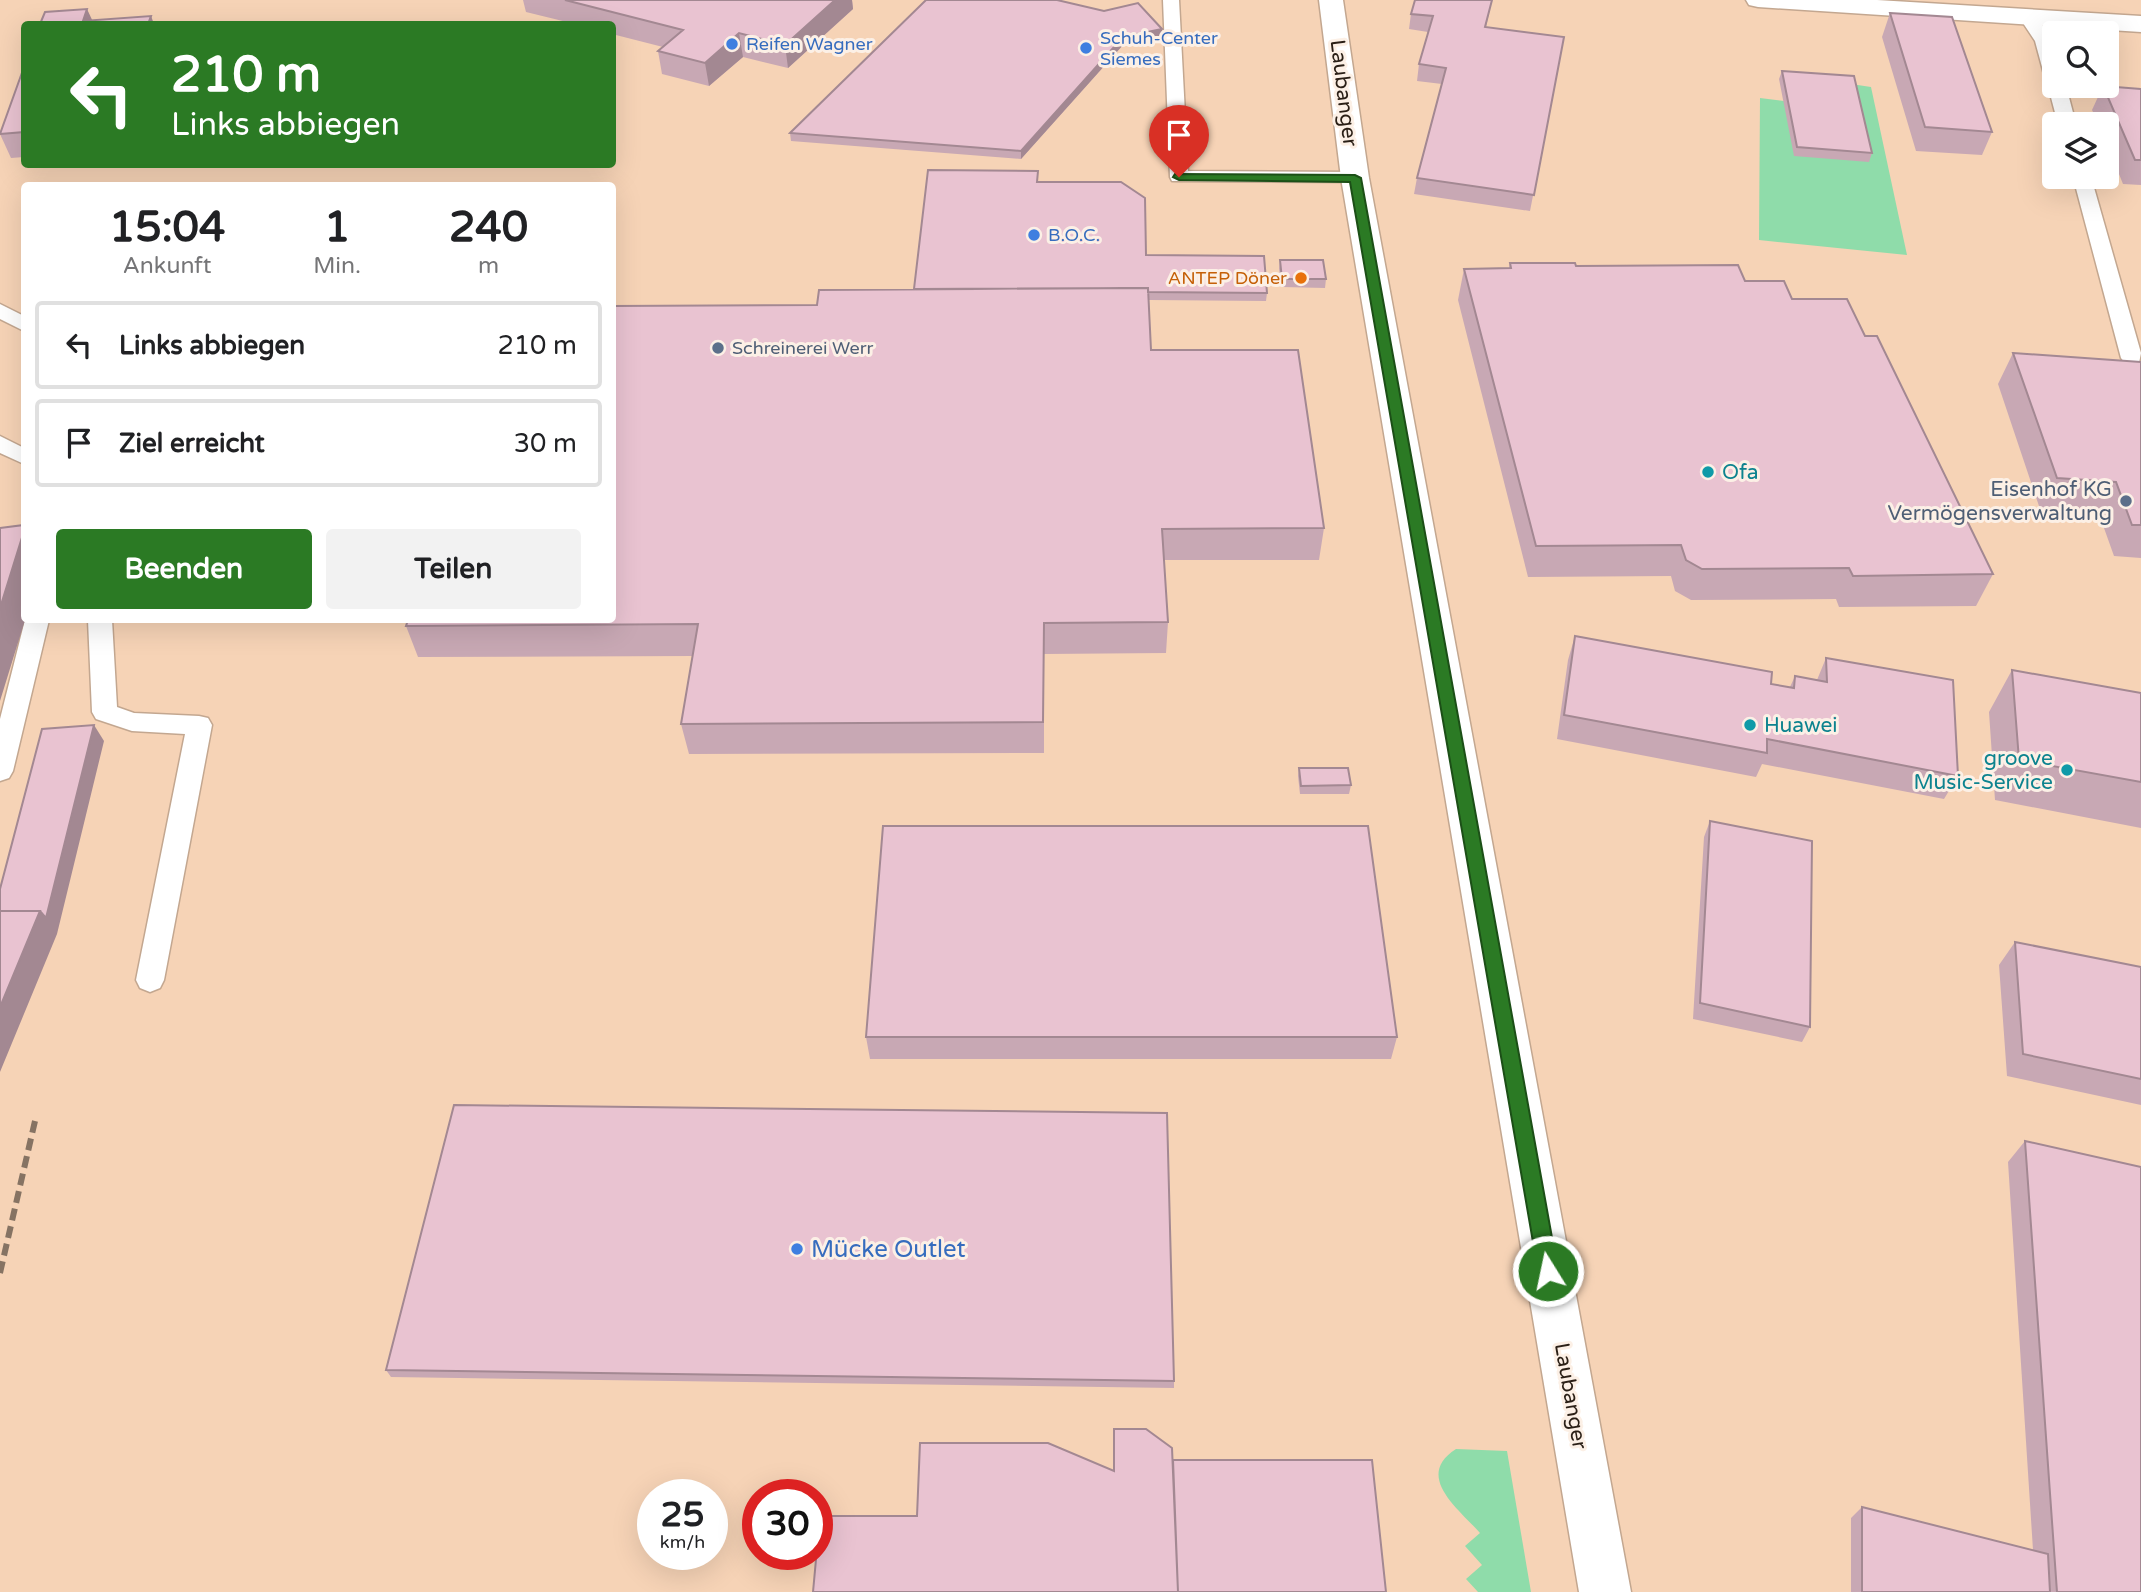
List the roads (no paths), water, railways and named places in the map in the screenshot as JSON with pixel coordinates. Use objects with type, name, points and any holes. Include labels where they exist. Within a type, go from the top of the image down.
[{"type":"street","name":"Laubanger","points":[[1331,0],[1355,178],[1605,1592]]},
{"type":"street","points":[[1758,0],[2141,24]]},
{"type":"lane","points":[[1171,0],[1179,177],[1355,178]]},
{"type":"lane","points":[[2028,17],[2042,38]]},
{"type":"lane","points":[[2085,189],[2132,358]]},
{"type":"lane","points":[[0,310],[21,323]]},
{"type":"lane","points":[[0,443],[21,455]]},
{"type":"lane","points":[[0,771],[36,623]]},
{"type":"lane","points":[[100,623],[105,712],[132,722],[199,725],[150,980]]},
{"type":"railway","points":[[0,1273],[35,1121]]},
{"type":"place","name":"Reifen Wagner","points":[[732,44]]},
{"type":"place","name":"Schuh-Center Siemes","points":[[1086,48]]},
{"type":"place","name":"B.O.C.","points":[[1034,235]]},
{"type":"place","name":"ANTEP Döner","points":[[1301,278]]},
{"type":"place","name":"Schreinerei Werr","points":[[718,348]]},
{"type":"place","name":"Ofa","points":[[1708,472]]},
{"type":"place","name":"Eisenhof KG Vermögensverwaltung","points":[[2126,501]]},
{"type":"place","name":"Huawei","points":[[1750,725]]},
{"type":"place","name":"groove Music-Service","points":[[2067,770]]},
{"type":"place","name":"Mücke Outlet","points":[[797,1249]]}]
